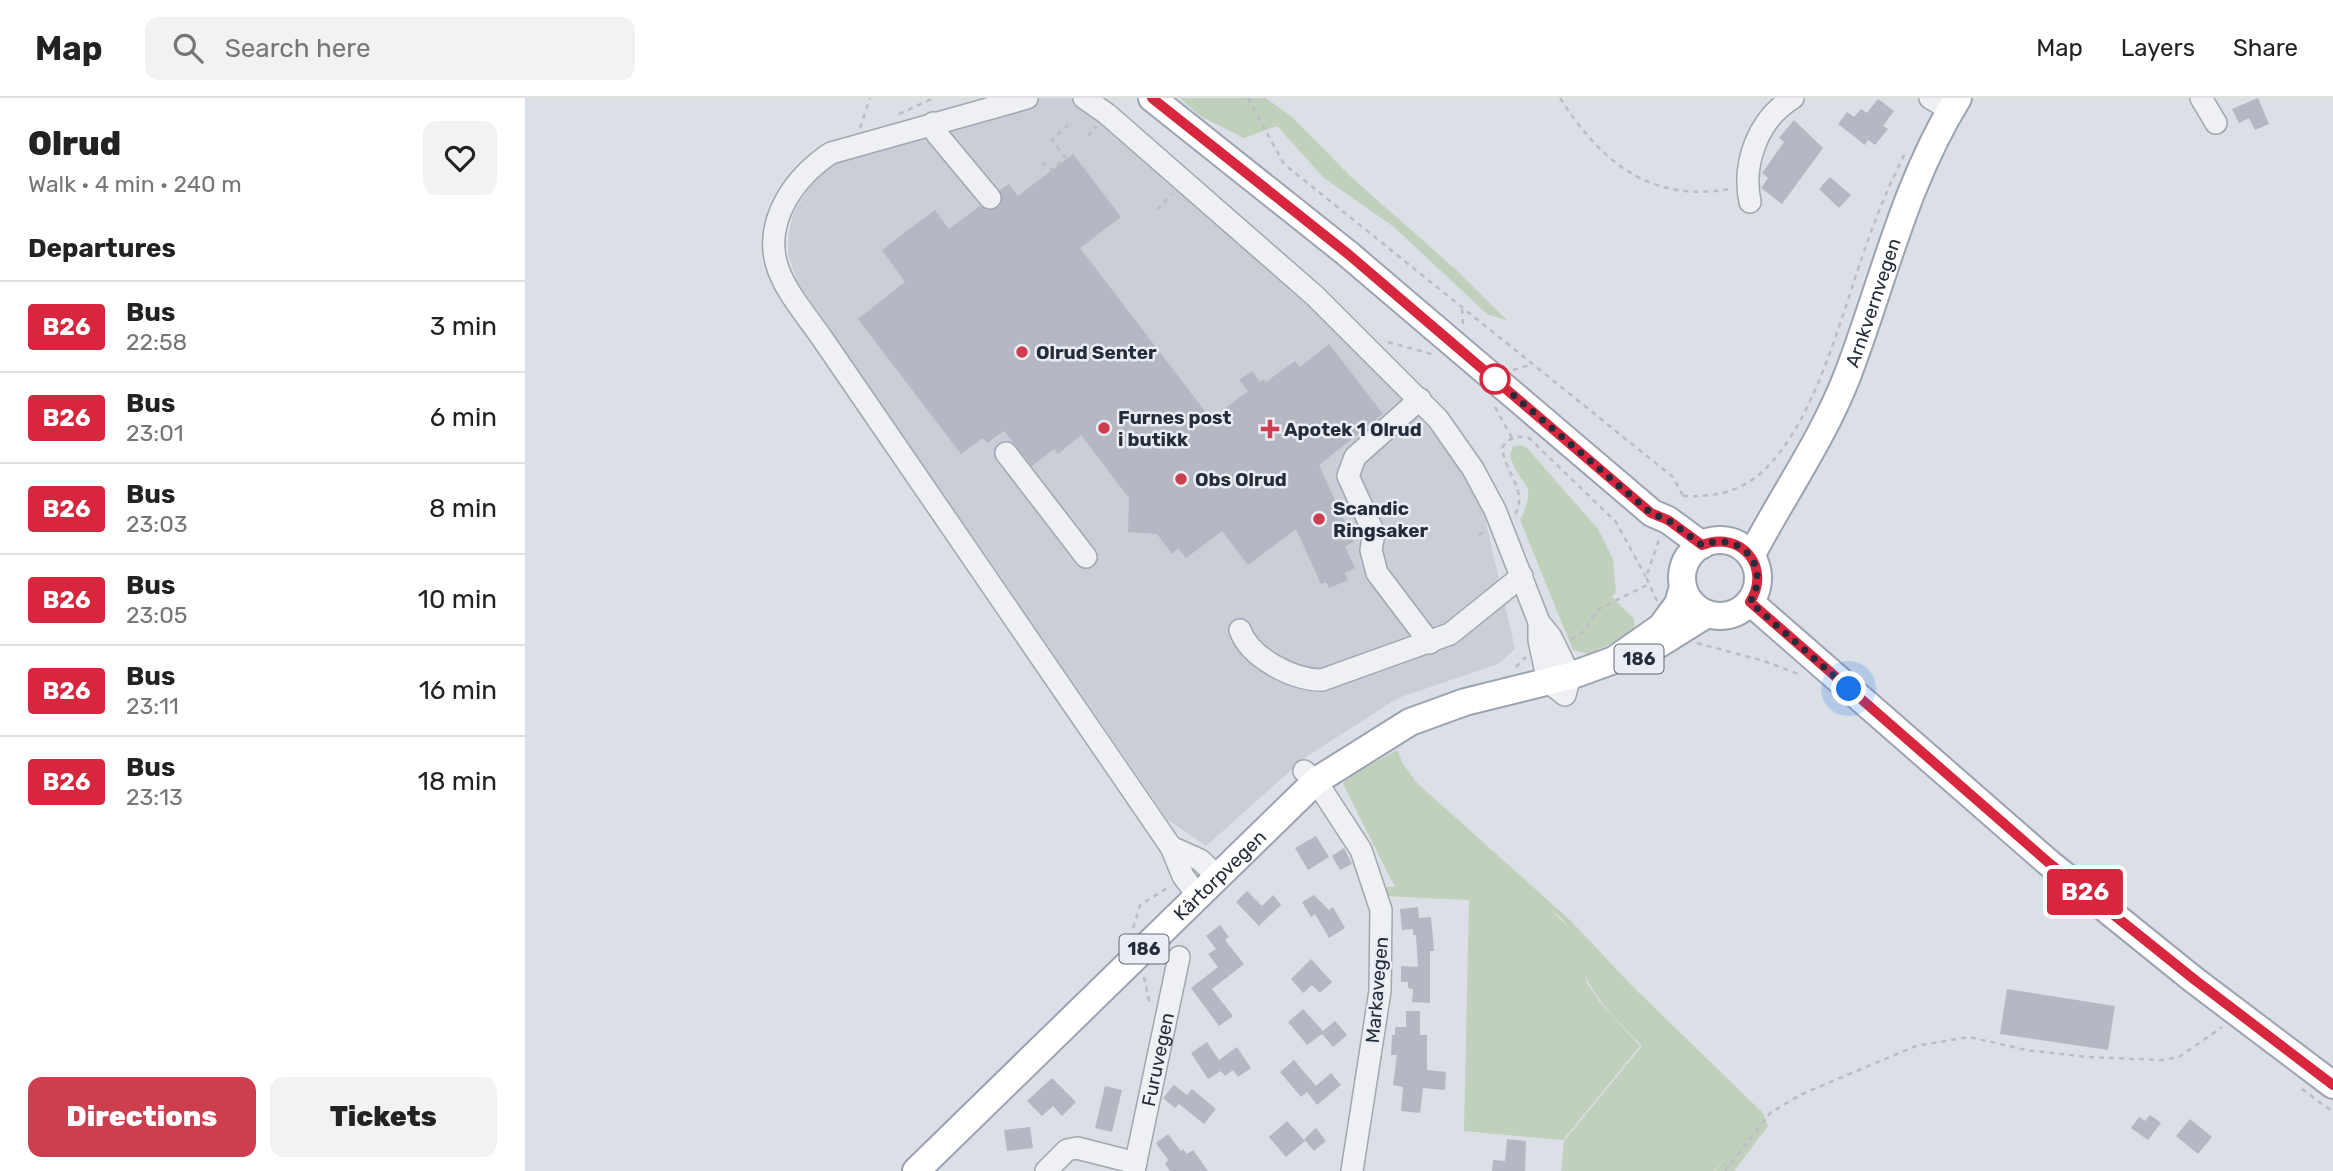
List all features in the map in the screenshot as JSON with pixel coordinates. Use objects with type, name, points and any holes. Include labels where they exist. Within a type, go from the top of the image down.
[{"type":"main road","points":[[1152,98],[1348,254],[1694,552]]},
{"type":"main road","name":"Arnkvernvegen","points":[[1743,550],[1779,504],[1809,457],[1836,404],[1913,186],[1946,102]]},
{"type":"main road","points":[[1718,540],[1743,550],[1758,580],[1750,602],[1735,613],[1707,614],[1691,603],[1683,586],[1694,552],[1718,540]]},
{"type":"main road","name":"Kårtorpvegen","points":[[1561,685],[1614,660],[1648,639],[1672,614],[1683,586]]},
{"type":"main road","points":[[1750,602],[2049,863],[2195,980],[2333,1085]]},
{"type":"main road","name":"Kårtorpvegen","points":[[916,1171],[1218,877],[1310,776],[1382,740],[1561,685],[1613,675],[1707,614]]},
{"type":"street","points":[[1027,98],[933,122],[831,153],[811,166],[791,190],[778,218],[774,243],[776,262],[783,281],[1171,847],[1183,876],[1198,896]]},
{"type":"street","points":[[1084,98],[1104,111],[1245,232],[1420,399],[1453,437],[1501,523],[1539,622],[1551,637],[1561,685]]},
{"type":"street","points":[[1749,194],[1748,161],[1776,108],[1793,98]]},
{"type":"street","points":[[2201,98],[2215,123]]},
{"type":"street","points":[[933,122],[936,133],[990,198]]},
{"type":"street","points":[[1420,399],[1355,457],[1350,463],[1348,476],[1374,533],[1371,550],[1377,573],[1430,643]]},
{"type":"street","points":[[1006,453],[1086,557]]},
{"type":"street","points":[[1240,631],[1254,652],[1300,678],[1312,680],[1340,676],[1450,634],[1522,576]]},
{"type":"street","name":"Markavegen","points":[[1310,776],[1347,826],[1369,869],[1383,931],[1380,991],[1352,1171]]},
{"type":"street","points":[[1171,847],[1200,860],[1218,877]]},
{"type":"street","name":"Furuvegen","points":[[1046,1171],[1067,1150],[1077,1148],[1135,1167],[1179,957]]},
{"type":"path","points":[[860,128],[870,98]]},
{"type":"path","points":[[1248,98],[1284,164],[1673,477],[1683,496],[1707,497],[1733,491],[1762,472],[1773,460],[1815,389],[1880,208],[1906,150]]},
{"type":"path","points":[[1560,98],[1594,145],[1626,171],[1680,191],[1749,194]]},
{"type":"path","points":[[1088,136],[1100,121]]},
{"type":"path","points":[[1042,162],[1052,170],[1065,157],[1052,140],[1069,125]]},
{"type":"path","points":[[1157,210],[1179,187]]},
{"type":"path","points":[[1462,308],[1464,330]]},
{"type":"path","points":[[1379,341],[1440,356]]},
{"type":"path","points":[[1489,398],[1512,438]]},
{"type":"path","points":[[1479,535],[1517,512],[1520,505],[1519,490],[1503,461],[1502,448],[1512,438],[1529,438],[1616,522],[1649,584],[1599,610],[1583,632],[1564,642]]},
{"type":"path","points":[[1646,578],[1659,540]]},
{"type":"path","points":[[1525,647],[1527,657]]},
{"type":"path","points":[[1133,928],[1140,905],[1172,886]]},
{"type":"path","points":[[1725,1171],[1770,1113],[1803,1094],[1916,1046],[1956,1037],[2088,1057],[2161,1060],[2179,1057],[2222,1027]]},
{"type":"shaded area","points":[[1042,98],[1073,98],[1108,122],[1158,174],[1359,348],[1452,455],[1484,514],[1515,649],[1498,664],[1398,698],[1306,757],[1206,846],[1168,820],[798,283],[788,254],[789,231],[794,212],[820,171],[851,154],[936,125]]},
{"type":"green space","points":[[1180,98],[1266,98],[1292,117],[1350,176],[1454,268],[1508,321],[1487,314],[1394,227],[1324,178],[1277,126],[1244,138],[1200,116]]},
{"type":"green space","points":[[1520,445],[1527,448],[1598,529],[1613,559],[1616,592],[1612,597],[1634,619],[1635,632],[1589,654],[1573,650],[1520,520],[1526,507],[1528,490],[1510,455],[1513,447]]},
{"type":"green space","points":[[1397,750],[1403,764],[1417,783],[1572,922],[1633,987],[1763,1113],[1768,1126],[1734,1171],[1715,1171],[1728,1156],[1714,1171],[1561,1171],[1564,1141],[1642,1046],[1600,1000],[1584,973],[1587,983],[1599,1001],[1640,1046],[1563,1140],[1464,1131],[1469,900],[1383,896],[1386,887],[1395,887],[1343,784],[1346,778]]},
{"type":"building","points":[[2258,98],[2269,124],[2255,130],[2249,118],[2239,123],[2232,109]]},
{"type":"building","points":[[1878,99],[1894,111],[1883,126],[1888,129],[1875,145],[1868,140],[1865,145],[1838,124],[1847,112],[1854,117],[1861,109],[1867,113]]},
{"type":"building","points":[[1794,120],[1823,148],[1782,204],[1761,188],[1768,178],[1762,173],[1784,142],[1779,138]]},
{"type":"building","name":"Olrud Senter","points":[[1073,154],[1121,217],[1080,248],[1211,419],[1248,391],[1239,380],[1252,371],[1260,382],[1264,379],[1266,382],[1295,361],[1300,367],[1329,344],[1383,414],[1319,465],[1354,542],[1345,546],[1355,568],[1345,573],[1348,580],[1329,588],[1326,582],[1321,584],[1296,529],[1248,565],[1222,531],[1186,558],[1178,548],[1172,554],[1157,534],[1128,532],[1129,498],[1081,435],[1058,454],[1054,449],[1032,466],[1004,431],[987,443],[983,438],[961,454],[858,319],[905,282],[882,250],[904,233],[935,210],[949,229],[980,206],[986,210],[998,208],[1002,202],[1000,190],[1009,184],[1018,196]]},
{"type":"building","points":[[1830,177],[1851,195],[1839,208],[1819,189]]},
{"type":"building","points":[[1316,836],[1329,857],[1308,870],[1295,848]]},
{"type":"building","points":[[1344,848],[1352,864],[1340,870],[1332,856]]},
{"type":"building","points":[[1247,891],[1262,906],[1273,895],[1281,905],[1259,926],[1236,902]]},
{"type":"building","points":[[1314,895],[1329,910],[1333,907],[1345,928],[1329,938],[1315,914],[1311,917],[1302,902]]},
{"type":"building","points":[[1418,907],[1419,918],[1431,917],[1434,951],[1430,951],[1430,1003],[1412,1002],[1413,989],[1408,988],[1408,982],[1401,982],[1401,966],[1418,967],[1416,935],[1413,935],[1413,929],[1402,930],[1400,909]]},
{"type":"building","points":[[1220,925],[1229,937],[1225,940],[1244,964],[1212,989],[1233,1016],[1219,1026],[1191,988],[1218,967],[1208,954],[1216,949],[1206,936]]},
{"type":"building","points":[[1311,959],[1332,982],[1320,993],[1312,985],[1303,993],[1291,979]]},
{"type":"building","points":[[2007,989],[2115,1006],[2108,1050],[2000,1034]]},
{"type":"building","points":[[1303,1009],[1323,1031],[1335,1021],[1347,1035],[1333,1047],[1322,1034],[1307,1045],[1288,1022]]},
{"type":"building","points":[[1406,1011],[1420,1011],[1420,1035],[1427,1035],[1427,1070],[1446,1072],[1445,1090],[1423,1088],[1420,1113],[1401,1111],[1403,1087],[1393,1085],[1397,1055],[1391,1055],[1392,1035],[1395,1035],[1395,1027],[1406,1027]]},
{"type":"building","points":[[1207,1042],[1219,1060],[1237,1047],[1251,1068],[1238,1077],[1233,1070],[1225,1076],[1221,1071],[1208,1079],[1191,1053]]},
{"type":"building","points":[[1294,1060],[1316,1086],[1331,1073],[1341,1085],[1317,1105],[1307,1092],[1301,1097],[1280,1072]]},
{"type":"building","points":[[1052,1078],[1076,1102],[1062,1116],[1053,1106],[1042,1116],[1027,1101]]},
{"type":"building","points":[[1174,1085],[1187,1095],[1192,1089],[1216,1109],[1204,1124],[1179,1104],[1175,1108],[1163,1098]]},
{"type":"building","points":[[1105,1086],[1122,1090],[1112,1132],[1095,1128]]},
{"type":"building","points":[[2150,1115],[2161,1123],[2148,1140],[2131,1128],[2139,1117],[2145,1121]]},
{"type":"building","points":[[2190,1119],[2212,1137],[2198,1154],[2176,1136]]},
{"type":"building","points":[[1287,1121],[1305,1141],[1286,1157],[1269,1137]]},
{"type":"building","points":[[1030,1127],[1033,1148],[1007,1151],[1004,1130]]},
{"type":"building","points":[[1316,1128],[1326,1141],[1314,1151],[1304,1139]]},
{"type":"building","points":[[1168,1134],[1181,1151],[1183,1149],[1187,1154],[1193,1150],[1208,1171],[1170,1171],[1165,1164],[1168,1160],[1156,1143]]},
{"type":"building","points":[[1507,1139],[1526,1141],[1525,1171],[1492,1171],[1493,1160],[1505,1161]]},
{"type":"bus line","name":"B26","points":[[1152,98],[1348,254],[1651,513],[1668,520],[1702,545],[1718,540],[1726,541],[1747,551],[1758,571],[1757,588],[1750,602],[2049,863],[2195,980],[2333,1085]]},
{"type":"place","name":"Olrud Senter","points":[[1022,352]]},
{"type":"place","name":"Furnes post i butikk","points":[[1104,428]]},
{"type":"place","name":"Apotek 1 Olrud","points":[[1270,429]]},
{"type":"place","name":"Obs Olrud","points":[[1181,479]]},
{"type":"place","name":"Scandic Ringsaker","points":[[1319,519]]},
{"type":"route","points":[[1495,379],[1490,375],[1651,513],[1668,520],[1702,545],[1718,540],[1726,541],[1747,551],[1758,571],[1757,588],[1750,602],[1849,689]]}]
